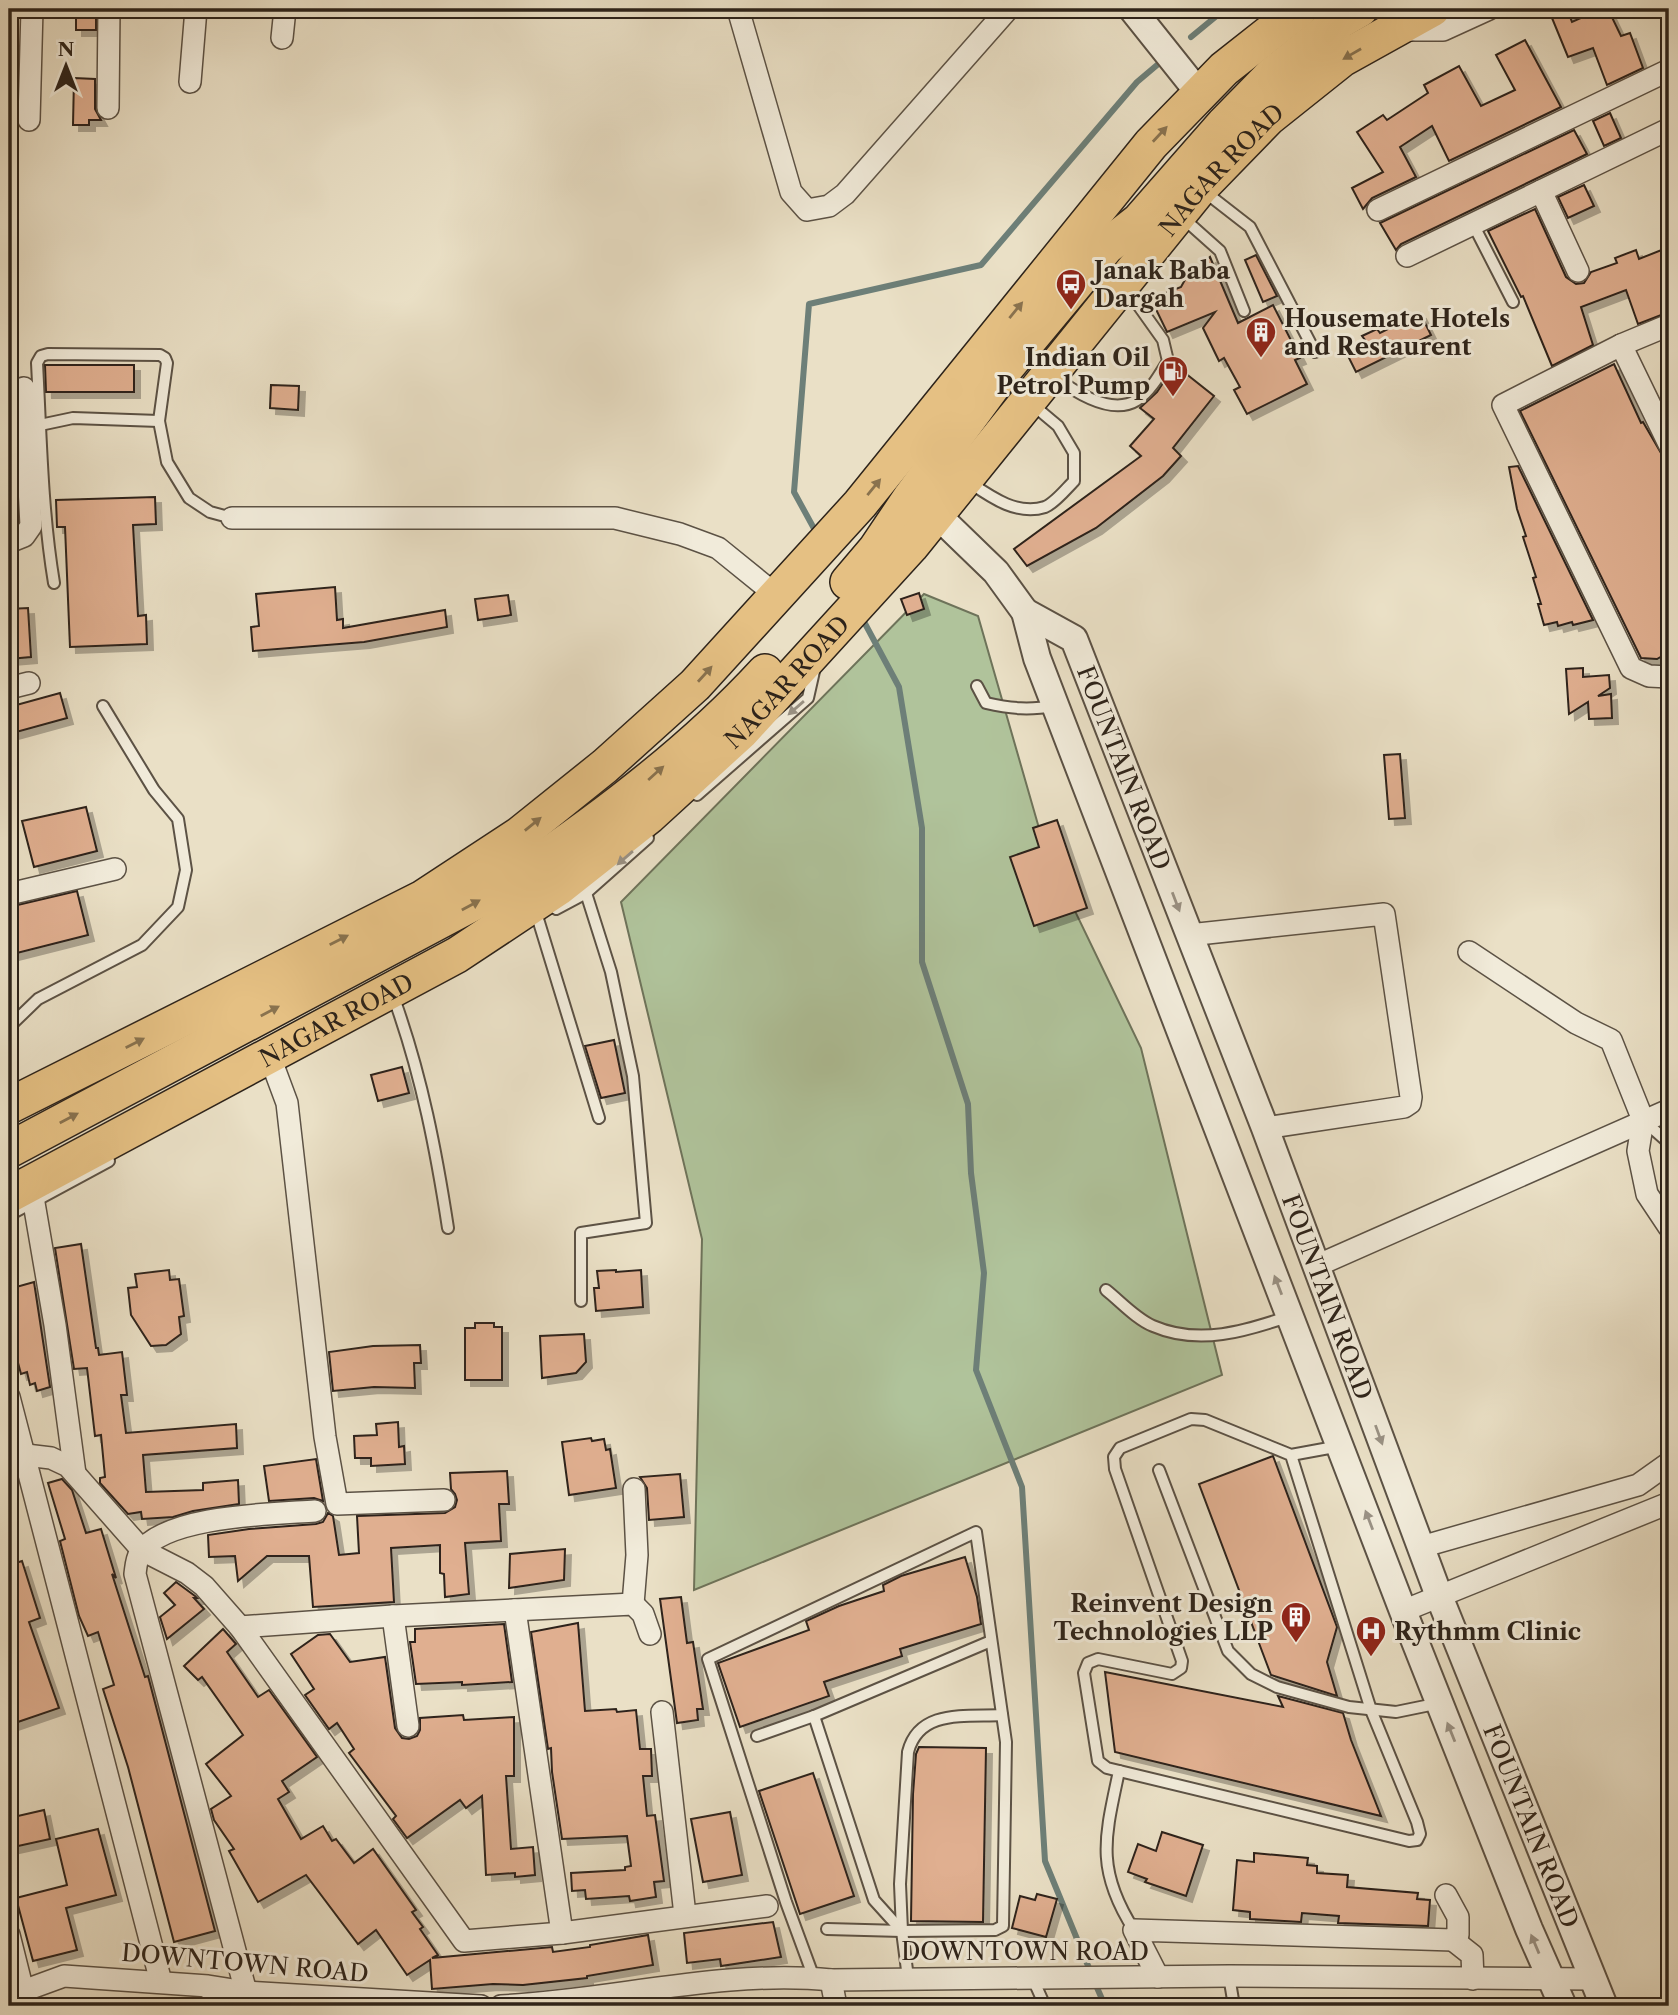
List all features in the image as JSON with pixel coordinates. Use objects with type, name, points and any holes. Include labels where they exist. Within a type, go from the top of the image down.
[{"type":"highway","points":[[9,1106],[423,898],[519,835],[605,766],[695,685],[823,545],[924,426],[1143,154],[1199,93],[1224,69],[1300,9]]},
{"type":"highway","points":[[9,1150],[490,894],[558,850],[638,790],[851,595],[876,549],[924,506],[1008,365],[1106,247],[1136,233],[1224,124],[1272,75],[1341,20],[1360,9]]},
{"type":"highway","name":"NAGAR ROAD","points":[[924,506],[1028,401],[1200,188],[1268,118],[1342,59],[1432,9]]},
{"type":"highway","points":[[924,426],[924,506]]},
{"type":"highway","name":"NAGAR ROAD","points":[[22,1199],[457,955],[558,888],[649,816],[742,731],[819,647],[851,595]]},
{"type":"street","points":[[29,120],[32,9]]},
{"type":"street","points":[[107,108],[109,9]]},
{"type":"street","points":[[190,82],[196,9]]},
{"type":"street","points":[[282,38],[285,9]]},
{"type":"street","points":[[738,9],[791,192],[807,210],[829,206],[845,194],[1008,9]]},
{"type":"street","points":[[1132,9],[1199,93]]},
{"type":"street","points":[[1394,30],[1443,30],[1489,9]]},
{"type":"street","points":[[1378,210],[1669,70]]},
{"type":"street","points":[[1407,256],[1669,129]]},
{"type":"street","points":[[1541,191],[1578,271]]},
{"type":"street","points":[[1669,325],[1621,345],[1503,405],[1631,668],[1649,676],[1669,677]]},
{"type":"street","points":[[1621,345],[1669,444]]},
{"type":"street","points":[[9,542],[24,536],[31,526],[24,388]]},
{"type":"street","name":"FOUNTAIN ROAD","points":[[924,506],[996,572],[1025,612],[1037,658],[1055,706],[1340,1446],[1440,1703],[1563,2006]]},
{"type":"street","points":[[232,518],[615,518],[680,534],[718,548],[776,595]]},
{"type":"street","name":"FOUNTAIN ROAD","points":[[1025,612],[1074,639],[1269,1141],[1439,1596],[1604,2006]]},
{"type":"street","points":[[9,894],[116,869]]},
{"type":"street","points":[[1189,935],[1384,914],[1410,1103],[1404,1107],[1269,1141],[1232,1166]]},
{"type":"street","points":[[1469,952],[1576,1023],[1611,1041],[1643,1120],[1638,1151],[1647,1194],[1669,1227]]},
{"type":"street","points":[[274,1068],[287,1103],[325,1437],[337,1504],[444,1500]]},
{"type":"street","points":[[1316,1266],[1669,1110]]},
{"type":"street","points":[[22,1199],[55,1325],[75,1474]]},
{"type":"street","points":[[9,1397],[161,1982]]},
{"type":"street","points":[[26,1455],[51,1458],[68,1466],[142,1550],[187,1573],[204,1587],[240,1627],[464,1941],[562,1933],[767,1906]]},
{"type":"street","points":[[1421,1547],[1638,1485],[1669,1463]]},
{"type":"street","points":[[633,1604],[636,1555],[634,1489]]},
{"type":"street","points":[[1404,1611],[1669,1503]]},
{"type":"street","points":[[246,1992],[135,1574],[136,1560],[142,1550],[159,1538],[208,1520],[315,1511]]},
{"type":"street","points":[[240,1627],[633,1604],[643,1614],[650,1634]]},
{"type":"street","points":[[515,1610],[562,1933]]},
{"type":"street","points":[[393,1616],[408,1726]]},
{"type":"street","points":[[662,1712],[685,1915]]},
{"type":"street","points":[[1446,1895],[1458,1917],[1458,1935],[1453,1940]]},
{"type":"street","points":[[1158,1977],[1134,1930],[1453,1940],[1472,1955],[1473,1979]]},
{"type":"street","points":[[9,1935],[22,1999]]},
{"type":"street","name":"DOWNTOWN ROAD","points":[[22,1999],[64,1976],[161,1982],[207,1996],[246,1992],[481,2006]]},
{"type":"street","name":"DOWNTOWN ROAD","points":[[500,2006],[548,2004],[676,1986],[822,1979],[1229,1976],[1551,1981],[1593,1979]]},
{"type":"street","points":[[822,1979],[836,2006]]},
{"type":"lane","points":[[1200,188],[1250,227],[1315,352]]},
{"type":"lane","points":[[1179,214],[1220,251],[1244,311]]},
{"type":"lane","points":[[1473,224],[1513,302]]},
{"type":"lane","points":[[1050,373],[1066,386],[1096,401],[1120,405],[1136,401],[1156,380],[1168,361],[1163,340],[1123,283]]},
{"type":"lane","points":[[54,583],[47,538],[40,425],[37,363],[41,356],[160,355],[165,358],[167,363],[159,421],[167,463],[188,498],[210,512],[232,518]]},
{"type":"lane","points":[[955,474],[994,499],[1020,509],[1046,506],[1074,481],[1074,453],[1058,425],[1028,401]]},
{"type":"lane","points":[[40,425],[73,418],[159,421]]},
{"type":"lane","points":[[687,804],[808,698],[819,647]]},
{"type":"lane","points":[[977,686],[986,703],[1026,710],[1055,706]]},
{"type":"lane","points":[[9,1027],[38,999],[142,945],[178,906],[186,870],[178,819],[154,790],[103,706]]},
{"type":"lane","points":[[528,926],[586,892],[657,831]]},
{"type":"lane","points":[[581,1301],[581,1233],[646,1223],[633,1076],[611,972],[586,892]]},
{"type":"lane","points":[[538,919],[599,1118]]},
{"type":"lane","points":[[384,1010],[408,998]]},
{"type":"lane","points":[[396,1004],[415,1057],[437,1154],[448,1228]]},
{"type":"lane","points":[[1643,1120],[1669,1143]]},
{"type":"lane","points":[[9,1215],[22,1199],[118,1156]]},
{"type":"lane","points":[[1106,1290],[1151,1326],[1181,1334],[1211,1336],[1241,1332],[1290,1316]]},
{"type":"lane","points":[[1291,1455],[1371,1710],[1416,1822],[1420,1834],[1418,1840],[1409,1841],[1119,1771],[1107,1768],[1098,1761],[1085,1668],[1092,1660],[1098,1659],[1172,1674],[1181,1668],[1182,1661],[1115,1469],[1114,1457],[1120,1448],[1191,1419],[1205,1420],[1291,1455],[1340,1446]]},
{"type":"lane","points":[[1160,1470],[1228,1651],[1251,1674],[1277,1687],[1317,1699],[1371,1710],[1404,1711],[1440,1703]]},
{"type":"lane","points":[[822,1979],[781,1889],[708,1660],[975,1532],[1006,1742],[1003,1926],[995,1930],[827,1929]]},
{"type":"lane","points":[[757,1736],[814,1716],[991,1641]]},
{"type":"lane","points":[[908,1978],[900,1884],[908,1752],[912,1737],[923,1725],[936,1720],[1002,1715]]},
{"type":"lane","points":[[814,1716],[874,1900],[902,1931]]},
{"type":"lane","points":[[1119,1771],[1109,1819],[1105,1859],[1109,1879],[1134,1930]]},
{"type":"lane","points":[[1229,1976],[1234,2006]]},
{"type":"lane","points":[[1032,1977],[1045,2006]]},
{"type":"lane","points":[[1402,2006],[1471,2006]]},
{"type":"green space","points":[[924,594],[978,616],[1045,849],[1141,1048],[1222,1375],[694,1590],[702,1239],[621,902]]},
{"type":"building","points":[[76,9],[96,9],[96,30],[76,30]]},
{"type":"building","points":[[1601,9],[1608,9],[1621,36],[1630,33],[1643,68],[1607,85],[1593,48],[1568,57],[1552,18],[1568,12],[1572,22]]},
{"type":"building","points":[[1525,40],[1561,107],[1449,161],[1432,126],[1400,147],[1416,177],[1372,198],[1363,209],[1352,188],[1383,172],[1357,132],[1383,115],[1387,120],[1428,93],[1424,85],[1459,66],[1481,106],[1515,90],[1496,55]]},
{"type":"building","points":[[74,78],[95,79],[95,109],[101,120],[89,120],[89,125],[73,125]]},
{"type":"building","points":[[1610,113],[1621,138],[1604,146],[1593,121]]},
{"type":"building","points":[[1574,130],[1587,154],[1401,244],[1396,250],[1380,223]]},
{"type":"building","points":[[1584,185],[1594,206],[1568,218],[1558,197]]},
{"type":"building","points":[[1535,209],[1566,277],[1576,284],[1584,283],[1591,272],[1617,263],[1615,258],[1636,250],[1639,259],[1669,247],[1669,312],[1638,324],[1626,290],[1581,307],[1593,345],[1552,366],[1523,296],[1521,297],[1488,231]]},
{"type":"building","points":[[1256,255],[1277,296],[1263,302],[1245,260]]},
{"type":"building","name":"Housemate Hotels and Restaurent","points":[[1210,257],[1238,323],[1273,305],[1300,358],[1295,360],[1307,384],[1247,414],[1234,390],[1240,387],[1224,358],[1219,361],[1203,328],[1215,312],[1167,332],[1151,299],[1181,287],[1186,278]]},
{"type":"building","points":[[1420,313],[1431,335],[1356,372],[1345,350],[1365,340],[1362,336],[1377,329],[1380,333]]},
{"type":"building","points":[[1614,364],[1641,423],[1643,422],[1665,460],[1669,458],[1669,652],[1657,659],[1641,658],[1520,411]]},
{"type":"building","points":[[45,365],[134,365],[134,392],[46,392]]},
{"type":"building","points":[[1175,365],[1214,396],[1173,448],[1181,456],[1163,476],[1096,528],[1027,566],[1014,549],[1141,456],[1130,446],[1154,419],[1140,408],[1157,392]]},
{"type":"building","points":[[271,385],[299,386],[298,410],[270,408]]},
{"type":"building","points":[[1518,466],[1593,620],[1573,625],[1572,622],[1558,626],[1557,622],[1544,625],[1533,578],[1536,577],[1523,537],[1526,536],[1517,509],[1509,467]]},
{"type":"building","points":[[155,497],[156,524],[133,525],[138,616],[146,615],[147,644],[70,647],[65,527],[57,527],[56,500]]},
{"type":"building","points":[[335,587],[337,620],[343,619],[343,628],[445,610],[447,627],[364,642],[253,651],[251,627],[259,626],[256,594]]},
{"type":"building","points":[[919,593],[924,609],[907,615],[901,599]]},
{"type":"building","points":[[508,595],[511,615],[478,620],[475,599]]},
{"type":"building","points":[[28,608],[31,657],[9,659],[9,609]]},
{"type":"building","points":[[1583,668],[1583,677],[1609,675],[1610,688],[1598,696],[1611,694],[1612,718],[1589,719],[1588,702],[1569,714],[1566,669]]},
{"type":"building","points":[[60,693],[67,718],[9,734],[9,707]]},
{"type":"building","points":[[1400,754],[1405,818],[1389,819],[1384,755]]},
{"type":"building","points":[[86,807],[97,851],[34,867],[22,821]]},
{"type":"building","points":[[1057,820],[1087,908],[1034,926],[1010,857],[1039,847],[1033,828]]},
{"type":"building","points":[[77,891],[88,935],[9,955],[9,907]]},
{"type":"building","points":[[614,1040],[625,1093],[601,1098],[585,1046]]},
{"type":"building","points":[[402,1067],[409,1093],[378,1101],[371,1075]]},
{"type":"building","points":[[81,1244],[96,1348],[99,1355],[122,1352],[127,1395],[121,1395],[126,1433],[236,1424],[237,1448],[143,1455],[146,1492],[203,1490],[203,1483],[238,1480],[239,1504],[173,1517],[142,1519],[141,1512],[128,1514],[100,1483],[100,1478],[105,1477],[101,1435],[95,1436],[87,1368],[74,1369],[55,1248]]},
{"type":"building","points":[[169,1270],[170,1280],[179,1279],[184,1316],[179,1317],[181,1334],[166,1345],[151,1346],[131,1315],[128,1288],[137,1287],[135,1274]]},
{"type":"building","points":[[641,1270],[643,1307],[596,1311],[594,1288],[599,1288],[597,1271]]},
{"type":"building","points":[[34,1282],[50,1387],[37,1391],[35,1383],[30,1385],[27,1372],[21,1374],[9,1329],[9,1289]]},
{"type":"building","points":[[475,1323],[494,1323],[494,1327],[502,1327],[502,1380],[465,1380],[465,1328],[475,1328]]},
{"type":"building","points":[[584,1334],[586,1362],[576,1373],[542,1378],[540,1336]]},
{"type":"building","points":[[420,1345],[421,1363],[414,1363],[415,1388],[374,1387],[333,1391],[329,1352],[373,1346]]},
{"type":"building","points":[[398,1422],[399,1447],[404,1446],[405,1464],[371,1466],[371,1458],[355,1458],[354,1436],[377,1435],[376,1424]]},
{"type":"building","points":[[591,1438],[592,1441],[604,1439],[606,1450],[610,1449],[616,1488],[569,1495],[562,1442]]},
{"type":"building","points":[[1273,1456],[1337,1627],[1327,1662],[1337,1696],[1271,1675],[1199,1484]]},
{"type":"building","points":[[316,1459],[323,1501],[314,1498],[269,1501],[264,1466]]},
{"type":"building","points":[[507,1471],[509,1504],[499,1504],[501,1541],[465,1543],[469,1594],[445,1597],[444,1574],[440,1573],[440,1545],[391,1548],[394,1602],[313,1607],[309,1556],[267,1556],[238,1581],[235,1556],[209,1557],[208,1535],[316,1524],[323,1522],[328,1513],[333,1516],[339,1555],[359,1553],[357,1516],[445,1513],[455,1507],[457,1500],[451,1489],[450,1473]]},
{"type":"building","points":[[680,1474],[684,1517],[649,1520],[647,1488],[640,1477]]},
{"type":"building","points":[[62,1479],[72,1490],[86,1533],[101,1529],[116,1578],[112,1574],[145,1677],[148,1676],[215,1931],[174,1942],[128,1767],[103,1689],[114,1685],[98,1632],[88,1636],[79,1616],[60,1541],[65,1539],[48,1483]]},
{"type":"building","points":[[565,1549],[564,1580],[509,1588],[510,1554]]},
{"type":"building","points":[[965,1557],[977,1597],[981,1624],[900,1649],[902,1656],[824,1682],[829,1696],[740,1727],[718,1663],[809,1630],[806,1621],[839,1606],[884,1591],[883,1585],[901,1576]]},
{"type":"building","points":[[22,1561],[40,1618],[29,1622],[59,1708],[9,1725],[9,1565]]},
{"type":"building","points":[[176,1582],[195,1596],[204,1609],[167,1639],[160,1617],[175,1605],[164,1593]]},
{"type":"building","points":[[681,1597],[687,1643],[693,1642],[703,1709],[697,1709],[698,1720],[677,1723],[660,1599]]},
{"type":"building","points":[[578,1623],[585,1711],[636,1710],[640,1749],[651,1749],[652,1776],[643,1776],[647,1816],[655,1815],[664,1881],[654,1882],[656,1897],[630,1901],[629,1896],[586,1899],[585,1890],[572,1891],[571,1873],[625,1870],[625,1867],[631,1866],[627,1836],[562,1839],[551,1748],[548,1749],[531,1632]]},
{"type":"building","points":[[504,1624],[512,1682],[416,1684],[410,1642],[415,1642],[415,1629]]},
{"type":"building","points":[[223,1629],[236,1644],[227,1652],[258,1697],[269,1690],[317,1757],[282,1781],[289,1792],[278,1799],[301,1839],[323,1826],[332,1841],[336,1839],[354,1863],[373,1849],[416,1910],[412,1912],[423,1927],[420,1929],[438,1955],[432,1958],[552,1947],[553,1952],[648,1935],[653,1965],[587,1978],[523,1985],[493,1984],[432,1989],[430,1960],[407,1975],[376,1930],[358,1944],[306,1875],[258,1902],[229,1851],[234,1849],[214,1820],[211,1809],[231,1796],[206,1764],[243,1735],[202,1677],[198,1680],[184,1666]]},
{"type":"building","points":[[330,1634],[350,1662],[385,1657],[395,1728],[402,1738],[417,1736],[420,1718],[463,1715],[464,1720],[514,1717],[514,1776],[506,1776],[511,1849],[533,1847],[535,1875],[486,1875],[482,1796],[466,1808],[460,1800],[407,1838],[393,1819],[396,1816],[349,1753],[354,1749],[337,1723],[329,1729],[305,1695],[314,1689],[291,1654],[318,1635]]},
{"type":"building","points":[[1105,1672],[1283,1707],[1278,1696],[1343,1713],[1381,1816],[1115,1752]]},
{"type":"building","points":[[919,1747],[986,1748],[983,1922],[911,1921],[913,1794]]},
{"type":"building","points":[[813,1773],[854,1896],[800,1914],[759,1791]]},
{"type":"building","points":[[44,1810],[50,1839],[9,1848],[9,1818]]},
{"type":"building","points":[[730,1812],[742,1875],[703,1882],[691,1819]]},
{"type":"building","points":[[98,1829],[116,1895],[66,1908],[77,1950],[33,1961],[16,1898],[67,1885],[56,1839]]},
{"type":"building","points":[[1162,1832],[1203,1845],[1186,1896],[1145,1882],[1147,1879],[1128,1872],[1138,1844],[1156,1851]]},
{"type":"building","points":[[1254,1853],[1308,1858],[1307,1865],[1317,1866],[1317,1873],[1348,1875],[1347,1887],[1418,1893],[1417,1899],[1430,1900],[1428,1926],[1338,1923],[1339,1916],[1302,1913],[1301,1922],[1250,1919],[1250,1912],[1233,1910],[1237,1860],[1254,1862]]},
{"type":"building","points":[[1037,1894],[1057,1899],[1046,1937],[1012,1928],[1020,1896],[1035,1900]]},
{"type":"building","points":[[773,1922],[781,1957],[721,1966],[720,1959],[687,1963],[684,1933]]},
{"type":"waterway","points":[[1191,37],[1225,9]]},
{"type":"waterway","points":[[817,534],[794,492],[809,304],[981,265],[1137,82],[1163,60]]},
{"type":"waterway","points":[[862,618],[899,687],[922,828],[922,962],[968,1104],[971,1173],[984,1273],[976,1370],[1022,1487],[1045,1861],[1091,1973]]},
{"type":"waterway","points":[[1095,1983],[1105,2006]]},
{"type":"place","name":"Janak Baba Dargah","points":[[1071,311]]},
{"type":"place","name":"Housemate Hotels and Restaurent","points":[[1261,359]]},
{"type":"place","name":"Indian Oil Petrol Pump","points":[[1173,398]]},
{"type":"place","name":"Reinvent Design Technologies LLP","points":[[1296,1644]]},
{"type":"place","name":"Rythmm Clinic","points":[[1371,1658]]}]
